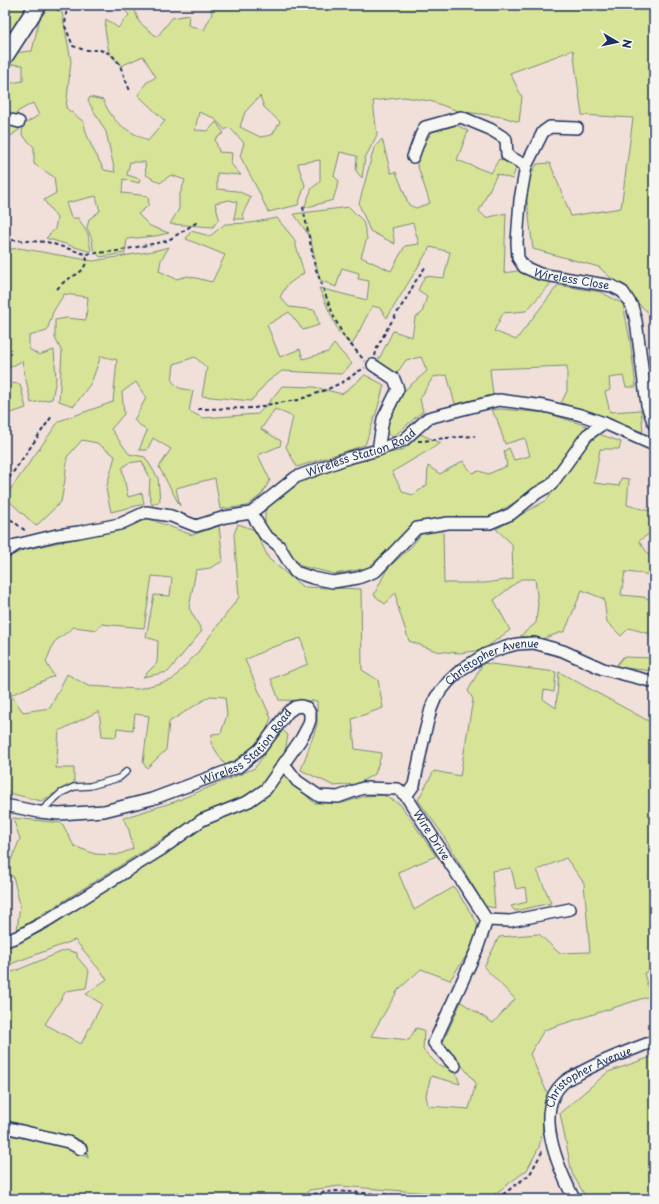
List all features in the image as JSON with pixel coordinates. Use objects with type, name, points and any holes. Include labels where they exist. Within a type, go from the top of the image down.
[{"type":"main road","points":[[5,56],[38,5]]},
{"type":"street","points":[[413,157],[425,127],[461,117],[490,129],[506,139],[507,155],[526,166]]},
{"type":"street","points":[[5,120],[8,119],[19,122]]},
{"type":"street","name":"Wireless Close","points":[[577,128],[550,126],[543,132],[526,166],[520,200],[517,242],[518,258],[524,267],[540,274],[612,286],[623,292],[632,306],[636,321],[648,405],[654,424]]},
{"type":"street","points":[[373,365],[394,379],[398,389],[383,419],[378,450]]},
{"type":"street","name":"Wireless Station Road","points":[[5,552],[16,545],[57,535],[120,524],[146,512],[171,516],[196,526],[225,517],[251,513],[296,477],[404,440],[428,418],[499,400],[544,406],[581,415],[604,423],[654,445]]},
{"type":"street","points":[[251,513],[265,535],[278,546],[295,572],[313,578],[333,582],[358,578],[376,571],[417,528],[448,523],[490,523],[511,514],[537,493],[551,485],[587,435],[604,423]]},
{"type":"street","name":"Christopher Avenue","points":[[406,796],[414,785],[425,732],[436,697],[449,681],[462,669],[486,654],[512,646],[534,643],[563,651],[603,669],[654,682]]},
{"type":"street","name":"Wireless Station Road","points":[[5,805],[39,812],[59,814],[104,811],[152,799],[238,767],[260,749],[288,712],[296,707],[302,706],[307,708],[310,713],[310,720],[301,740],[266,789],[249,801],[202,820],[162,849],[46,922],[17,937],[5,941]]},
{"type":"street","points":[[284,764],[297,781],[319,796],[338,798],[363,788],[398,789],[406,796]]},
{"type":"street","name":"Wire Drive","points":[[406,796],[487,920]]},
{"type":"street","points":[[455,1066],[434,1043],[477,949],[487,920],[510,921],[570,909]]},
{"type":"street","name":"Christopher Avenue","points":[[574,1199],[551,1139],[548,1119],[554,1096],[562,1084],[583,1071],[654,1041]]},
{"type":"street","points":[[5,1127],[68,1142],[81,1149]]},
{"type":"lane","points":[[39,812],[61,793],[74,787],[90,786],[119,778],[127,771]]},
{"type":"path","points":[[67,5],[65,26],[73,46],[84,50],[100,50],[111,54],[119,63],[130,91]]},
{"type":"path","points":[[303,207],[315,267],[334,317],[344,337],[365,360],[373,365]]},
{"type":"path","points":[[5,241],[14,240],[47,242],[85,254],[117,251],[167,241],[199,221]]},
{"type":"path","points":[[57,289],[68,279],[77,275],[84,268],[87,260],[85,254]]},
{"type":"path","points":[[373,365],[377,348],[415,282],[426,266]]},
{"type":"path","points":[[198,409],[255,408],[298,400],[345,381],[357,372],[373,365]]},
{"type":"path","points":[[5,484],[52,416]]},
{"type":"path","points":[[404,440],[424,441],[475,436]]},
{"type":"path","points":[[5,515],[37,540]]},
{"type":"path","points":[[497,1199],[530,1174],[544,1150]]},
{"type":"path","points":[[309,1199],[312,1194],[336,1190],[448,1199]]},
{"type":"green space","points":[[5,5],[28,5],[5,43]]},
{"type":"green space","points":[[120,5],[133,5],[139,22],[157,37],[172,18],[189,15],[188,25],[204,30],[212,14],[210,5],[654,5],[654,318],[599,267],[533,249],[525,185],[537,164],[550,163],[571,216],[621,208],[633,118],[582,115],[573,50],[510,73],[522,97],[519,122],[503,117],[458,111],[430,101],[404,97],[373,101],[377,135],[365,158],[362,178],[356,171],[357,156],[340,152],[334,176],[339,181],[333,200],[304,208],[312,188],[320,182],[320,160],[298,163],[305,185],[298,205],[268,212],[240,156],[244,143],[229,127],[225,130],[214,118],[199,112],[195,130],[208,131],[216,122],[224,133],[215,139],[219,152],[232,153],[231,164],[241,175],[217,173],[217,189],[237,191],[251,197],[242,215],[245,219],[234,219],[237,202],[229,200],[215,203],[219,218],[213,227],[170,224],[179,209],[179,197],[185,180],[171,175],[160,183],[146,175],[145,162],[130,162],[127,175],[140,179],[139,183],[123,179],[122,193],[148,196],[149,205],[138,214],[150,226],[169,233],[127,239],[125,253],[100,257],[93,248],[92,239],[87,228],[89,219],[100,211],[96,196],[66,203],[71,218],[78,218],[88,234],[91,252],[46,238],[55,229],[57,218],[44,200],[56,193],[54,177],[34,164],[34,147],[22,135],[23,125],[39,115],[33,103],[17,112],[20,129],[11,136],[5,123],[5,84],[23,81],[23,65],[5,63],[12,53],[32,51],[41,13],[46,6],[62,12],[71,61],[66,108],[84,122],[89,140],[104,170],[115,172],[106,132],[88,101],[90,97],[103,100],[107,109],[116,121],[148,141],[165,121],[138,95],[146,83],[156,77],[143,56],[121,66],[109,53],[105,29],[106,19],[118,28],[129,15]],"holes":[[[260,96],[264,107],[280,122],[272,135],[260,137],[240,127],[245,112]]]},
{"type":"green space","points":[[457,125],[468,131],[457,160],[491,173],[499,159],[517,166],[512,179],[497,174],[479,211],[486,218],[506,213],[504,273],[523,270],[552,282],[526,311],[503,313],[494,331],[516,340],[558,285],[601,292],[623,304],[630,340],[636,387],[626,387],[623,376],[609,378],[610,390],[605,392],[610,412],[641,410],[643,432],[561,403],[567,391],[567,366],[490,369],[493,395],[455,404],[447,375],[433,377],[420,399],[423,411],[393,437],[385,432],[394,409],[406,389],[427,371],[421,357],[406,360],[397,373],[377,363],[393,331],[412,337],[415,318],[422,313],[427,296],[418,290],[425,276],[444,278],[450,252],[430,247],[387,318],[380,308],[372,306],[352,345],[339,333],[319,288],[367,300],[369,281],[358,279],[359,273],[342,268],[336,287],[320,280],[310,237],[294,214],[349,207],[363,221],[367,238],[361,257],[391,271],[405,246],[419,244],[413,223],[392,228],[395,244],[370,231],[359,204],[374,148],[382,139],[391,173],[396,172],[409,205],[416,208],[430,203],[416,161],[424,144],[432,132]]},
{"type":"green space","points":[[277,218],[294,239],[304,273],[287,285],[280,297],[289,307],[315,310],[319,325],[303,330],[289,312],[267,325],[280,357],[300,349],[303,359],[328,352],[334,344],[352,364],[341,374],[282,371],[267,382],[251,401],[202,396],[207,368],[195,357],[174,364],[172,381],[179,388],[193,391],[189,411],[203,418],[258,414],[282,386],[314,387],[342,394],[365,375],[384,385],[365,445],[297,467],[286,447],[293,417],[275,409],[261,429],[281,441],[280,446],[258,455],[270,480],[262,494],[247,506],[220,509],[215,478],[176,488],[180,506],[159,467],[171,449],[153,438],[147,450],[139,450],[147,431],[134,420],[146,398],[136,382],[122,392],[124,414],[111,429],[129,454],[145,457],[158,478],[160,501],[152,505],[149,494],[150,478],[142,461],[128,463],[122,468],[128,497],[142,493],[144,504],[111,512],[106,489],[115,456],[97,443],[82,440],[67,457],[61,502],[36,526],[5,497],[59,421],[113,402],[117,360],[101,356],[91,383],[74,406],[59,401],[62,352],[55,338],[55,320],[66,318],[86,320],[88,297],[64,294],[53,312],[47,331],[29,336],[29,349],[39,355],[54,350],[56,379],[52,399],[31,403],[22,361],[5,370],[5,250],[19,248],[93,261],[169,247],[161,260],[159,271],[176,279],[188,276],[212,282],[225,255],[186,239],[191,231],[210,236],[225,224],[250,223]]},
{"type":"green space","points":[[5,375],[9,383],[20,384],[26,408],[5,415]]},
{"type":"green space","points":[[500,409],[547,413],[587,426],[551,477],[517,501],[490,517],[417,522],[368,568],[335,574],[301,566],[265,525],[265,508],[300,481],[349,462],[403,450],[420,434],[441,443],[392,472],[403,492],[413,495],[427,485],[428,466],[440,474],[463,461],[472,473],[479,471],[488,474],[507,466],[504,451],[509,448],[514,460],[530,456],[525,438],[505,444],[497,419],[491,410]]},
{"type":"green space","points":[[599,434],[621,442],[619,449],[600,449],[594,483],[619,486],[621,478],[629,479],[627,505],[654,512],[654,530],[639,541],[654,562],[654,575],[625,572],[621,595],[643,597],[654,601],[654,635],[629,628],[621,636],[607,622],[604,599],[582,590],[565,631],[542,639],[520,636],[536,623],[538,603],[535,579],[521,579],[494,600],[510,630],[483,650],[459,653],[436,651],[409,641],[397,604],[396,592],[385,604],[374,595],[387,569],[411,547],[422,533],[443,530],[444,583],[485,583],[513,579],[512,544],[496,529],[547,500],[583,450]]},
{"type":"green space","points":[[147,518],[192,535],[219,526],[223,561],[210,568],[196,570],[189,608],[202,631],[168,672],[143,677],[157,663],[158,641],[146,637],[154,595],[170,596],[172,578],[152,576],[144,628],[101,624],[97,630],[74,627],[54,642],[46,662],[54,676],[11,695],[23,712],[50,708],[67,674],[88,686],[138,689],[172,680],[198,652],[239,597],[234,534],[238,524],[255,530],[269,559],[303,587],[361,589],[362,670],[378,680],[383,708],[352,719],[355,749],[382,753],[375,774],[356,784],[334,786],[301,770],[317,725],[317,701],[279,700],[271,679],[308,664],[301,638],[270,648],[245,660],[271,718],[264,735],[252,753],[225,765],[211,743],[212,734],[221,733],[227,715],[225,697],[210,696],[169,722],[166,750],[147,768],[143,763],[149,716],[135,714],[133,730],[117,728],[116,737],[102,736],[99,711],[59,731],[56,768],[74,768],[74,783],[41,801],[5,792],[5,559],[23,550],[117,530]]},
{"type":"green space","points":[[623,657],[654,658],[654,671],[615,667]]},
{"type":"green space","points":[[483,663],[556,672],[554,692],[544,690],[543,699],[556,708],[559,672],[654,724],[654,800],[652,801],[654,804],[654,868],[650,907],[654,909],[654,969],[644,973],[650,996],[544,1030],[530,1054],[549,1097],[539,1147],[527,1170],[492,1196],[481,1199],[463,1199],[442,1194],[340,1186],[309,1190],[302,1199],[5,1199],[5,1134],[72,1149],[89,1158],[82,1141],[5,1120],[5,975],[66,950],[77,953],[77,957],[89,971],[86,988],[66,991],[45,1024],[81,1044],[102,1004],[86,994],[107,979],[75,940],[5,966],[5,946],[12,945],[47,929],[283,772],[314,803],[343,803],[365,796],[383,795],[400,804],[436,856],[398,872],[414,910],[454,887],[478,924],[474,944],[450,980],[421,969],[398,990],[371,1036],[409,1040],[416,1028],[424,1030],[423,1050],[439,1066],[454,1068],[460,1084],[431,1076],[426,1095],[428,1106],[469,1109],[476,1083],[443,1042],[461,1002],[493,1023],[515,999],[484,967],[499,937],[539,934],[559,953],[590,952],[584,883],[566,858],[537,870],[551,903],[515,911],[511,906],[527,902],[525,887],[516,889],[511,868],[492,871],[495,908],[485,906],[441,832],[418,800],[434,771],[460,776],[473,699],[468,691]]},
{"type":"green space","points":[[281,729],[288,735],[285,752],[261,785],[238,800],[193,820],[17,930],[20,905],[13,876],[5,877],[5,862],[11,860],[20,839],[13,818],[62,823],[74,846],[95,854],[117,855],[133,849],[129,830],[123,818],[174,802],[255,768]]},
{"type":"green space","points":[[654,1056],[654,1190],[642,1199],[587,1199],[572,1173],[560,1113],[608,1072]]}]
